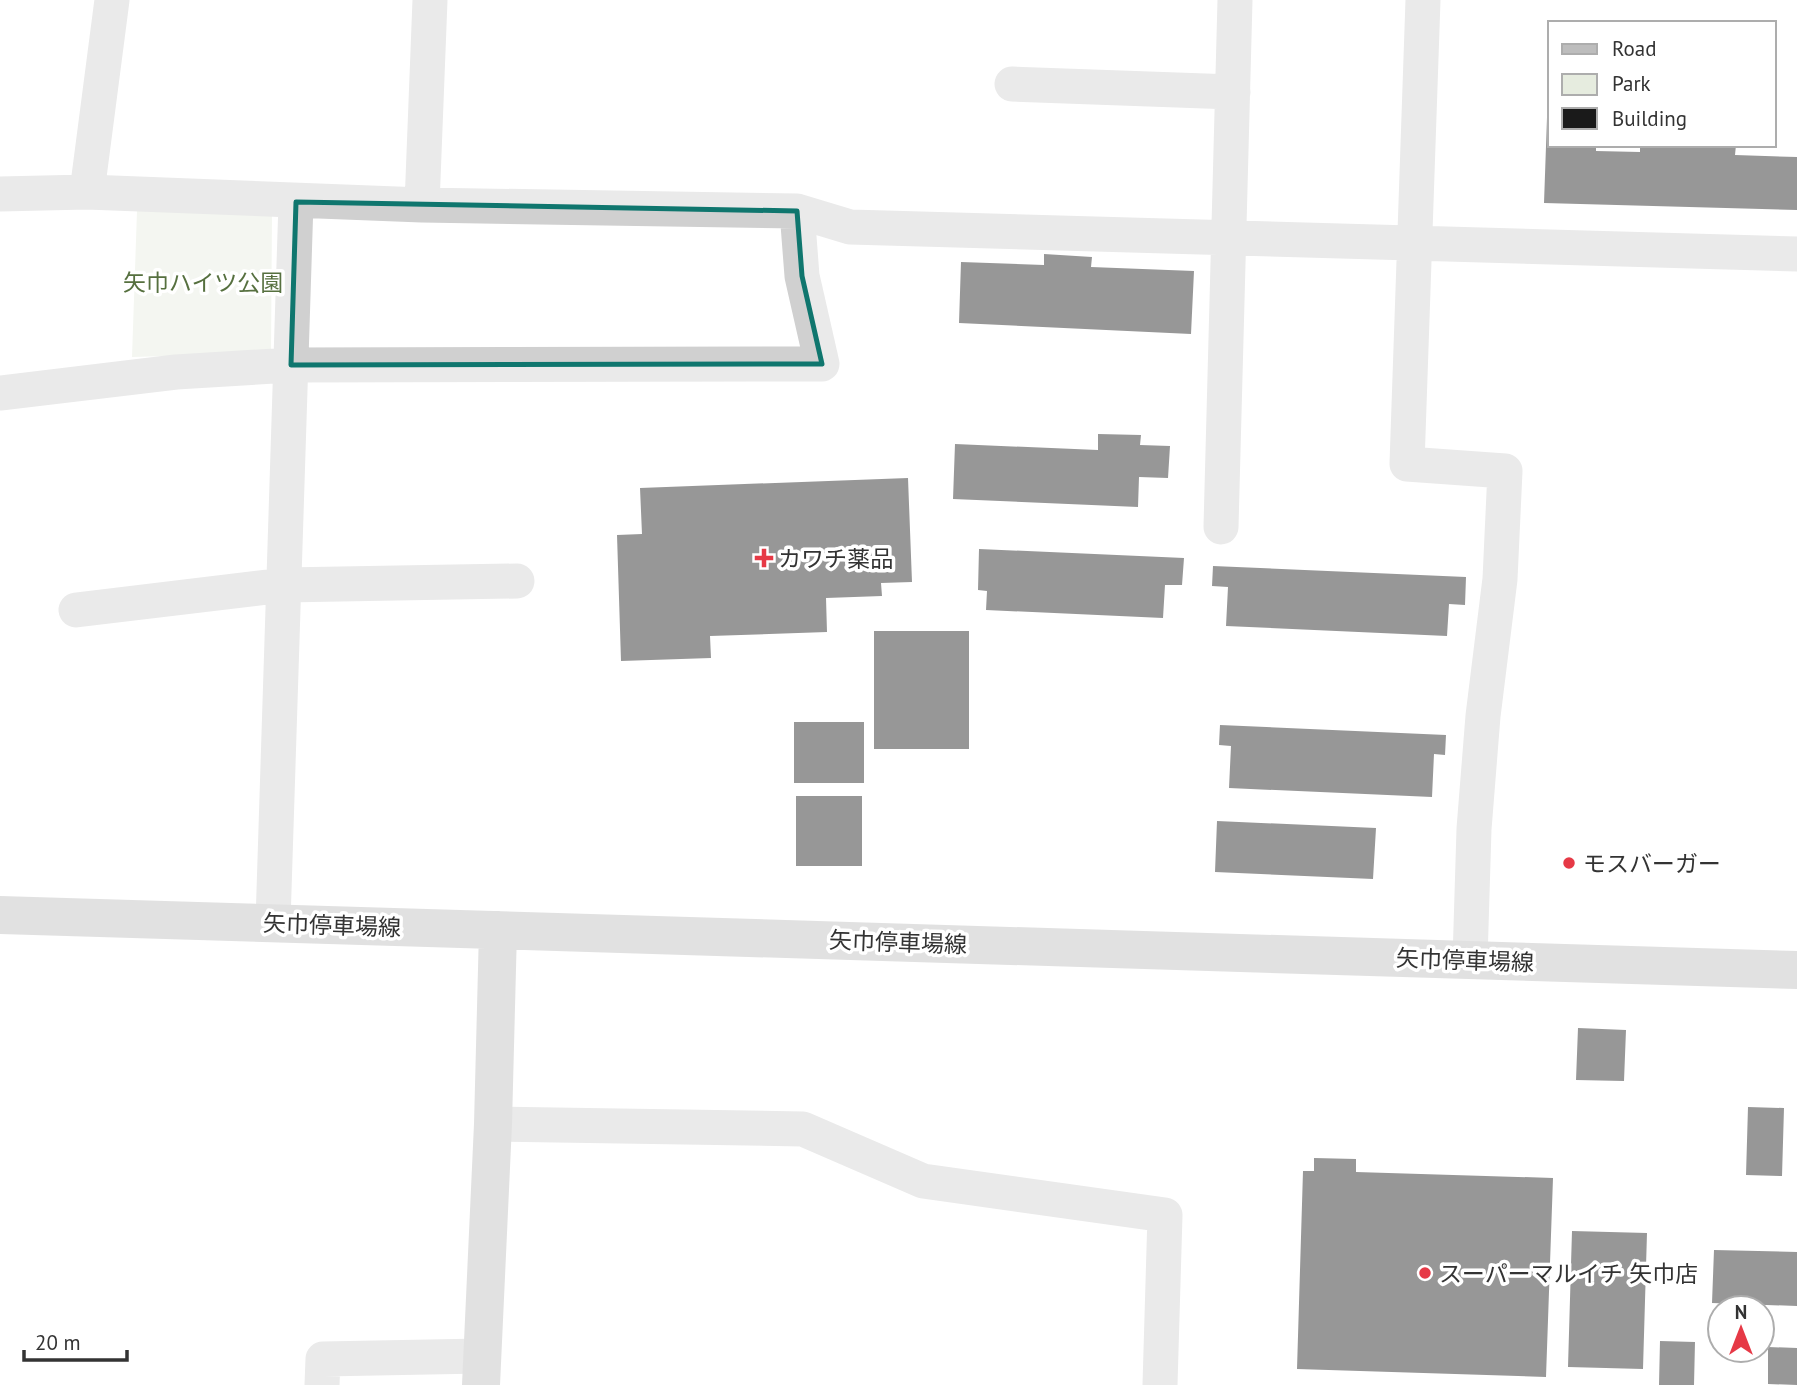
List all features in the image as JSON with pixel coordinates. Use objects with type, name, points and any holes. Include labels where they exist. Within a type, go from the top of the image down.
[{"type":"main road","name":"矢巾停車場線","points":[[0,915],[1797,970]]},
{"type":"main road","points":[[481,1371],[493,1124],[498,930]]},
{"type":"street","points":[[87,192],[112,0]]},
{"type":"street","points":[[422,205],[430,0]]},
{"type":"street","points":[[1220,527],[1236,0]]},
{"type":"street","points":[[1423,0],[1407,464],[1505,471],[1500,579],[1483,716],[1474,829],[1469,960]]},
{"type":"street","points":[[1012,84],[1233,92]]},
{"type":"street","points":[[0,194],[87,192],[296,202],[797,211],[850,227],[1797,254]]},
{"type":"street","points":[[273,922],[296,202]]},
{"type":"street","points":[[0,393],[176,372],[291,365],[822,364],[802,276],[797,211]]},
{"type":"street","points":[[76,610],[284,585],[517,581]]},
{"type":"street","points":[[493,1124],[803,1129],[923,1181],[1165,1215],[1160,1385]]},
{"type":"street","points":[[322,1385],[323,1359],[481,1371]]},
{"type":"highlighted area","points":[[296,202],[797,211],[802,276],[822,364],[291,365]]},
{"type":"green space","name":"矢巾ハイツ公園","points":[[137,211],[272,212],[271,353],[132,357]]},
{"type":"building","points":[[1548,89],[1548,147],[1596,147],[1596,151],[1640,152],[1640,147],[1736,147],[1735,155],[1797,157],[1797,210],[1544,203]]},
{"type":"building","points":[[1044,254],[1092,257],[1091,267],[1194,271],[1191,334],[959,323],[961,262],[1044,265]]},
{"type":"building","points":[[1098,434],[1141,435],[1140,445],[1170,446],[1168,478],[1139,477],[1138,507],[953,499],[955,444],[1098,450]]},
{"type":"building","name":"カワチ薬品","points":[[908,478],[912,582],[881,583],[882,596],[826,598],[827,632],[710,636],[711,658],[621,661],[617,535],[642,534],[640,488]]},
{"type":"building","points":[[979,549],[1184,558],[1182,585],[1165,585],[1163,618],[986,610],[987,591],[978,590]]},
{"type":"building","points":[[1213,566],[1466,577],[1465,605],[1449,604],[1447,636],[1226,626],[1228,587],[1212,586]]},
{"type":"building","points":[[874,631],[969,631],[969,749],[874,749]]},
{"type":"building","points":[[794,722],[864,722],[864,783],[794,783]]},
{"type":"building","points":[[1220,725],[1446,735],[1445,755],[1434,754],[1432,797],[1229,788],[1231,746],[1219,745]]},
{"type":"building","points":[[796,796],[862,796],[862,866],[796,866]]},
{"type":"building","points":[[1217,821],[1376,828],[1373,879],[1215,872]]},
{"type":"building","points":[[1578,1028],[1626,1030],[1624,1081],[1576,1080]]},
{"type":"building","points":[[1748,1107],[1784,1108],[1782,1176],[1746,1175]]},
{"type":"building","name":"スーパーマルイチ 矢巾店","points":[[1314,1158],[1356,1159],[1356,1172],[1553,1178],[1546,1377],[1297,1369],[1303,1171],[1314,1171]]},
{"type":"building","points":[[1572,1231],[1647,1233],[1643,1369],[1568,1367]]},
{"type":"building","points":[[1714,1250],[1797,1252],[1797,1306],[1776,1305],[1776,1294],[1712,1294]]},
{"type":"building","points":[[1660,1341],[1695,1342],[1694,1385],[1659,1385]]},
{"type":"building","points":[[1776,1347],[1797,1348],[1797,1385],[1768,1384],[1768,1364],[1776,1364]]},
{"type":"place","name":"カワチ薬品","points":[[764,558]]},
{"type":"place","name":"モスバーガー","points":[[1569,863]]},
{"type":"place","name":"スーパーマルイチ 矢巾店","points":[[1425,1273]]}]
